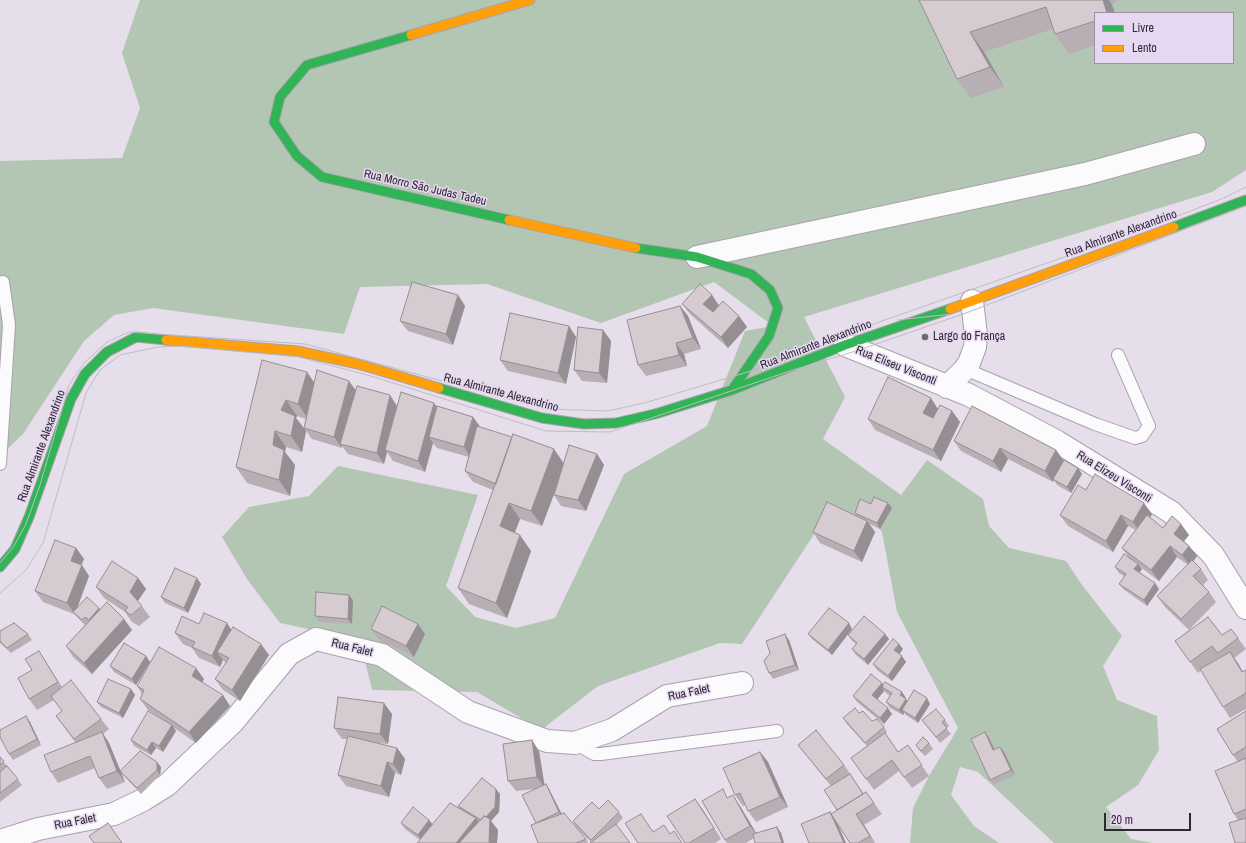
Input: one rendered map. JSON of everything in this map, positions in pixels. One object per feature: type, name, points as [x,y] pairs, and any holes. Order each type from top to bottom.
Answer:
[{"type":"street","name":"Rua Morro São Judas Tadeu","points":[[530,0],[307,65],[280,97],[274,122],[297,156],[322,177],[629,247],[697,257],[751,274],[770,290],[778,308],[769,336],[732,390]]},
{"type":"street","points":[[697,257],[1085,174],[1194,144]]},
{"type":"street","name":"Rua Almirante Alexandrino","points":[[0,567],[15,549],[29,517],[71,399],[85,374],[107,352],[136,337],[298,352],[358,364],[542,418],[584,424],[616,423],[656,414],[732,390],[846,345],[972,301],[1246,200]]},
{"type":"street","points":[[947,387],[965,369],[975,347],[976,335],[972,301]]},
{"type":"street","name":"Rua Eliseu Visconti","points":[[846,345],[947,387]]},
{"type":"street","name":"Rua Elizeu Visconti","points":[[947,387],[969,395],[1056,441],[1171,512],[1213,555],[1246,608]]},
{"type":"street","name":"Rua Falet","points":[[0,842],[38,829],[114,814],[143,800],[166,785],[233,722],[290,654],[316,639],[382,655],[468,712],[547,741],[575,743],[612,730],[667,696],[742,683]]},
{"type":"lane","points":[[0,464],[9,325],[3,282]]},
{"type":"lane","points":[[965,369],[1095,424],[1135,438],[1142,436],[1149,426],[1118,355]]},
{"type":"lane","points":[[575,743],[594,754],[601,754],[777,731]]},
{"type":"green space","points":[[140,0],[1246,0],[1246,170],[1212,192],[804,317],[845,397],[823,439],[901,495],[927,460],[983,499],[989,526],[1009,548],[1066,561],[1082,585],[1122,636],[1103,666],[1117,700],[1157,716],[1159,750],[1138,785],[1106,807],[1131,839],[1153,843],[1054,843],[978,772],[960,767],[951,795],[974,826],[999,843],[910,843],[913,808],[929,776],[958,728],[897,612],[882,532],[880,529],[832,507],[742,644],[720,643],[598,686],[541,730],[477,692],[372,690],[360,640],[280,623],[247,579],[222,537],[249,507],[309,496],[338,466],[478,495],[446,586],[475,617],[516,628],[555,618],[624,474],[707,426],[745,331],[773,326],[714,282],[601,323],[487,284],[360,287],[344,334],[153,308],[114,315],[84,341],[23,434],[0,456],[0,161],[122,158],[140,108],[122,53]]},
{"type":"building","points":[[919,0],[1103,0],[1107,12],[1094,12],[1094,21],[1055,34],[1046,7],[970,32],[990,67],[957,79]]},
{"type":"building","points":[[412,282],[458,295],[446,334],[400,321]]},
{"type":"building","points":[[700,284],[712,295],[703,304],[713,312],[723,301],[739,316],[721,337],[682,304]]},
{"type":"building","points":[[680,306],[693,338],[676,343],[679,355],[638,365],[627,320]]},
{"type":"building","points":[[510,313],[569,326],[558,373],[500,360]]},
{"type":"building","points":[[578,327],[603,330],[599,373],[574,370]]},
{"type":"building","points":[[262,360],[307,372],[298,404],[286,400],[281,410],[295,416],[291,436],[275,431],[273,445],[284,450],[279,480],[236,467]]},
{"type":"building","points":[[317,370],[349,381],[334,437],[304,428]]},
{"type":"building","points":[[888,377],[931,398],[923,413],[933,418],[940,405],[952,411],[933,450],[868,419]]},
{"type":"building","points":[[357,386],[390,395],[377,453],[340,444]]},
{"type":"building","points":[[401,392],[434,403],[418,461],[385,450]]},
{"type":"building","points":[[437,406],[473,417],[464,447],[429,437]]},
{"type":"building","points":[[972,406],[1056,450],[1045,471],[1000,448],[993,461],[954,441]]},
{"type":"building","points":[[477,426],[512,437],[496,484],[465,471]]},
{"type":"building","points":[[513,434],[554,449],[531,511],[509,503],[500,526],[520,535],[496,603],[458,588]]},
{"type":"building","points":[[569,445],[597,454],[578,500],[554,495]]},
{"type":"building","points":[[1064,460],[1078,468],[1067,487],[1053,479]]},
{"type":"building","points":[[1095,474],[1144,503],[1133,522],[1121,515],[1106,541],[1060,515],[1078,485],[1086,490]]},
{"type":"building","points":[[874,497],[888,503],[877,523],[855,513],[860,499],[871,504]]},
{"type":"building","points":[[827,502],[867,521],[854,551],[813,532]]},
{"type":"building","points":[[1147,515],[1163,528],[1172,516],[1181,524],[1174,534],[1189,546],[1182,555],[1170,546],[1151,570],[1122,548]]},
{"type":"building","points":[[55,540],[76,548],[71,561],[82,565],[67,603],[35,591]]},
{"type":"building","points":[[1124,554],[1138,564],[1134,569],[1155,583],[1144,600],[1119,584],[1126,574],[1115,567]]},
{"type":"building","points":[[1192,560],[1201,569],[1193,576],[1209,592],[1181,619],[1157,596]]},
{"type":"building","points":[[112,561],[138,578],[130,592],[142,606],[131,615],[125,611],[128,607],[96,587]]},
{"type":"building","points":[[175,568],[197,578],[184,608],[161,597]]},
{"type":"building","points":[[316,592],[349,595],[348,619],[315,616]]},
{"type":"building","points":[[87,597],[99,608],[89,620],[85,617],[82,620],[73,612]]},
{"type":"building","points":[[107,602],[124,619],[84,663],[66,646]]},
{"type":"building","points":[[382,606],[418,624],[406,646],[371,629]]},
{"type":"building","points":[[829,608],[849,623],[828,650],[808,634]]},
{"type":"building","points":[[204,613],[227,623],[212,656],[192,647],[195,642],[175,633],[182,616],[199,624]]},
{"type":"building","points":[[864,616],[885,634],[864,659],[852,649],[857,643],[848,635]]},
{"type":"building","points":[[1208,617],[1222,635],[1231,629],[1238,638],[1218,653],[1212,646],[1190,662],[1175,641]]},
{"type":"building","points":[[14,623],[28,634],[7,648],[0,641],[0,631]]},
{"type":"building","points":[[233,627],[261,644],[232,690],[215,679],[229,658],[217,652]]},
{"type":"building","points":[[785,634],[795,665],[769,673],[764,661],[770,653],[766,641]]},
{"type":"building","points":[[893,639],[899,644],[894,650],[902,656],[888,676],[873,664]]},
{"type":"building","points":[[124,643],[146,656],[132,679],[110,666]]},
{"type":"building","points":[[159,647],[196,668],[192,676],[223,695],[189,732],[140,699],[144,690],[137,686]]},
{"type":"building","points":[[39,651],[58,682],[29,699],[18,678],[32,670],[25,659]]},
{"type":"building","points":[[1230,652],[1242,672],[1246,670],[1246,693],[1223,707],[1200,669]]},
{"type":"building","points":[[871,674],[882,683],[872,695],[888,708],[880,718],[853,696]]},
{"type":"building","points":[[108,679],[131,689],[119,713],[97,702]]},
{"type":"building","points":[[71,680],[101,719],[74,739],[56,716],[62,711],[51,696]]},
{"type":"building","points":[[885,682],[902,692],[900,695],[906,699],[899,710],[886,702],[892,693],[882,687]]},
{"type":"building","points":[[914,690],[927,698],[915,718],[902,710]]},
{"type":"building","points":[[338,697],[384,703],[380,734],[334,728]]},
{"type":"building","points":[[855,708],[859,713],[863,711],[872,721],[877,719],[884,727],[865,743],[843,718]]},
{"type":"building","points":[[936,709],[945,720],[942,722],[947,728],[936,737],[922,720]]},
{"type":"building","points":[[148,711],[172,725],[159,746],[152,742],[147,750],[131,740]]},
{"type":"building","points":[[1246,711],[1246,747],[1233,755],[1217,729]]},
{"type":"building","points":[[26,716],[37,739],[9,754],[0,737],[0,730]]},
{"type":"building","points":[[816,730],[844,765],[826,779],[798,745]]},
{"type":"building","points":[[102,732],[117,771],[99,778],[90,756],[51,772],[44,755]]},
{"type":"building","points":[[985,732],[993,750],[1000,747],[1011,770],[990,780],[971,739]]},
{"type":"building","points":[[885,733],[898,752],[908,745],[922,765],[904,777],[892,760],[866,779],[851,758]]},
{"type":"building","points":[[348,736],[397,748],[393,764],[387,762],[381,786],[338,775]]},
{"type":"building","points":[[923,737],[929,743],[921,751],[916,745]]},
{"type":"building","points":[[532,740],[537,777],[508,781],[503,744]]},
{"type":"building","points":[[140,751],[157,762],[157,770],[137,788],[120,771]]},
{"type":"building","points":[[760,752],[780,797],[748,811],[740,793],[735,795],[723,768]]},
{"type":"building","points":[[0,757],[4,761],[0,765]]},
{"type":"building","points":[[1246,758],[1246,809],[1234,814],[1215,771]]},
{"type":"building","points":[[7,766],[18,779],[0,793],[0,772]]},
{"type":"building","points":[[850,774],[863,794],[837,810],[824,790]]},
{"type":"building","points":[[482,778],[496,789],[495,807],[486,817],[484,816],[481,820],[458,806]]},
{"type":"building","points":[[546,784],[559,812],[536,823],[522,795]]},
{"type":"building","points":[[723,789],[727,798],[733,795],[750,826],[725,840],[702,801]]},
{"type":"building","points":[[866,792],[874,803],[856,814],[870,836],[858,843],[850,843],[831,814]]},
{"type":"building","points":[[695,799],[714,828],[689,843],[685,843],[667,816]]},
{"type":"building","points":[[608,800],[619,812],[591,840],[573,821],[592,802],[599,809]]},
{"type":"building","points":[[450,803],[476,818],[456,843],[417,843]]},
{"type":"building","points":[[413,807],[429,820],[418,835],[401,823]]},
{"type":"building","points":[[830,812],[844,843],[809,843],[801,824]]},
{"type":"building","points":[[564,813],[586,839],[576,843],[538,843],[531,825]]},
{"type":"building","points":[[641,814],[653,832],[664,825],[670,834],[674,831],[682,843],[638,843],[625,823]]},
{"type":"building","points":[[484,816],[490,819],[489,843],[459,843]]},
{"type":"building","points":[[1246,818],[1246,843],[1235,843],[1229,823]]},
{"type":"building","points":[[108,823],[122,843],[94,843],[89,836]]},
{"type":"building","points":[[616,824],[630,843],[590,843]]},
{"type":"building","points":[[777,827],[782,843],[755,843],[753,834]]},
{"type":"tram line","points":[[0,563],[14,546],[26,524],[40,485],[69,385],[84,363],[107,342],[129,332],[305,344],[546,409],[608,411],[644,403],[781,362],[882,321],[1144,229],[1224,198],[1246,187]]},
{"type":"tram line","points":[[0,593],[26,570],[43,543],[86,393],[100,370],[120,355],[158,347],[181,346],[299,357],[371,376],[546,431],[610,432],[966,313],[1246,206]]},
{"type":"tram line","points":[[897,320],[952,314]]},
{"type":"traffic: fast","points":[[411,35],[307,65],[280,97],[274,122],[297,156],[322,177],[509,220]]},
{"type":"traffic: fast","points":[[1174,227],[1246,200]]},
{"type":"traffic: fast","points":[[636,248],[697,257],[751,274],[770,290],[778,308],[769,336],[732,390]]},
{"type":"traffic: fast","points":[[439,388],[542,418],[584,424],[616,423],[655,414],[732,390],[845,345],[950,309]]},
{"type":"traffic: fast","points":[[0,567],[15,549],[29,517],[71,399],[85,374],[107,352],[136,337],[166,340]]},
{"type":"traffic: slow","points":[[411,35],[530,0]]},
{"type":"traffic: slow","points":[[509,220],[636,248]]},
{"type":"traffic: slow","points":[[950,309],[1174,227]]},
{"type":"traffic: slow","points":[[166,340],[298,351],[358,364],[439,388]]},
{"type":"place","name":"Largo do França","points":[[925,337]]}]
